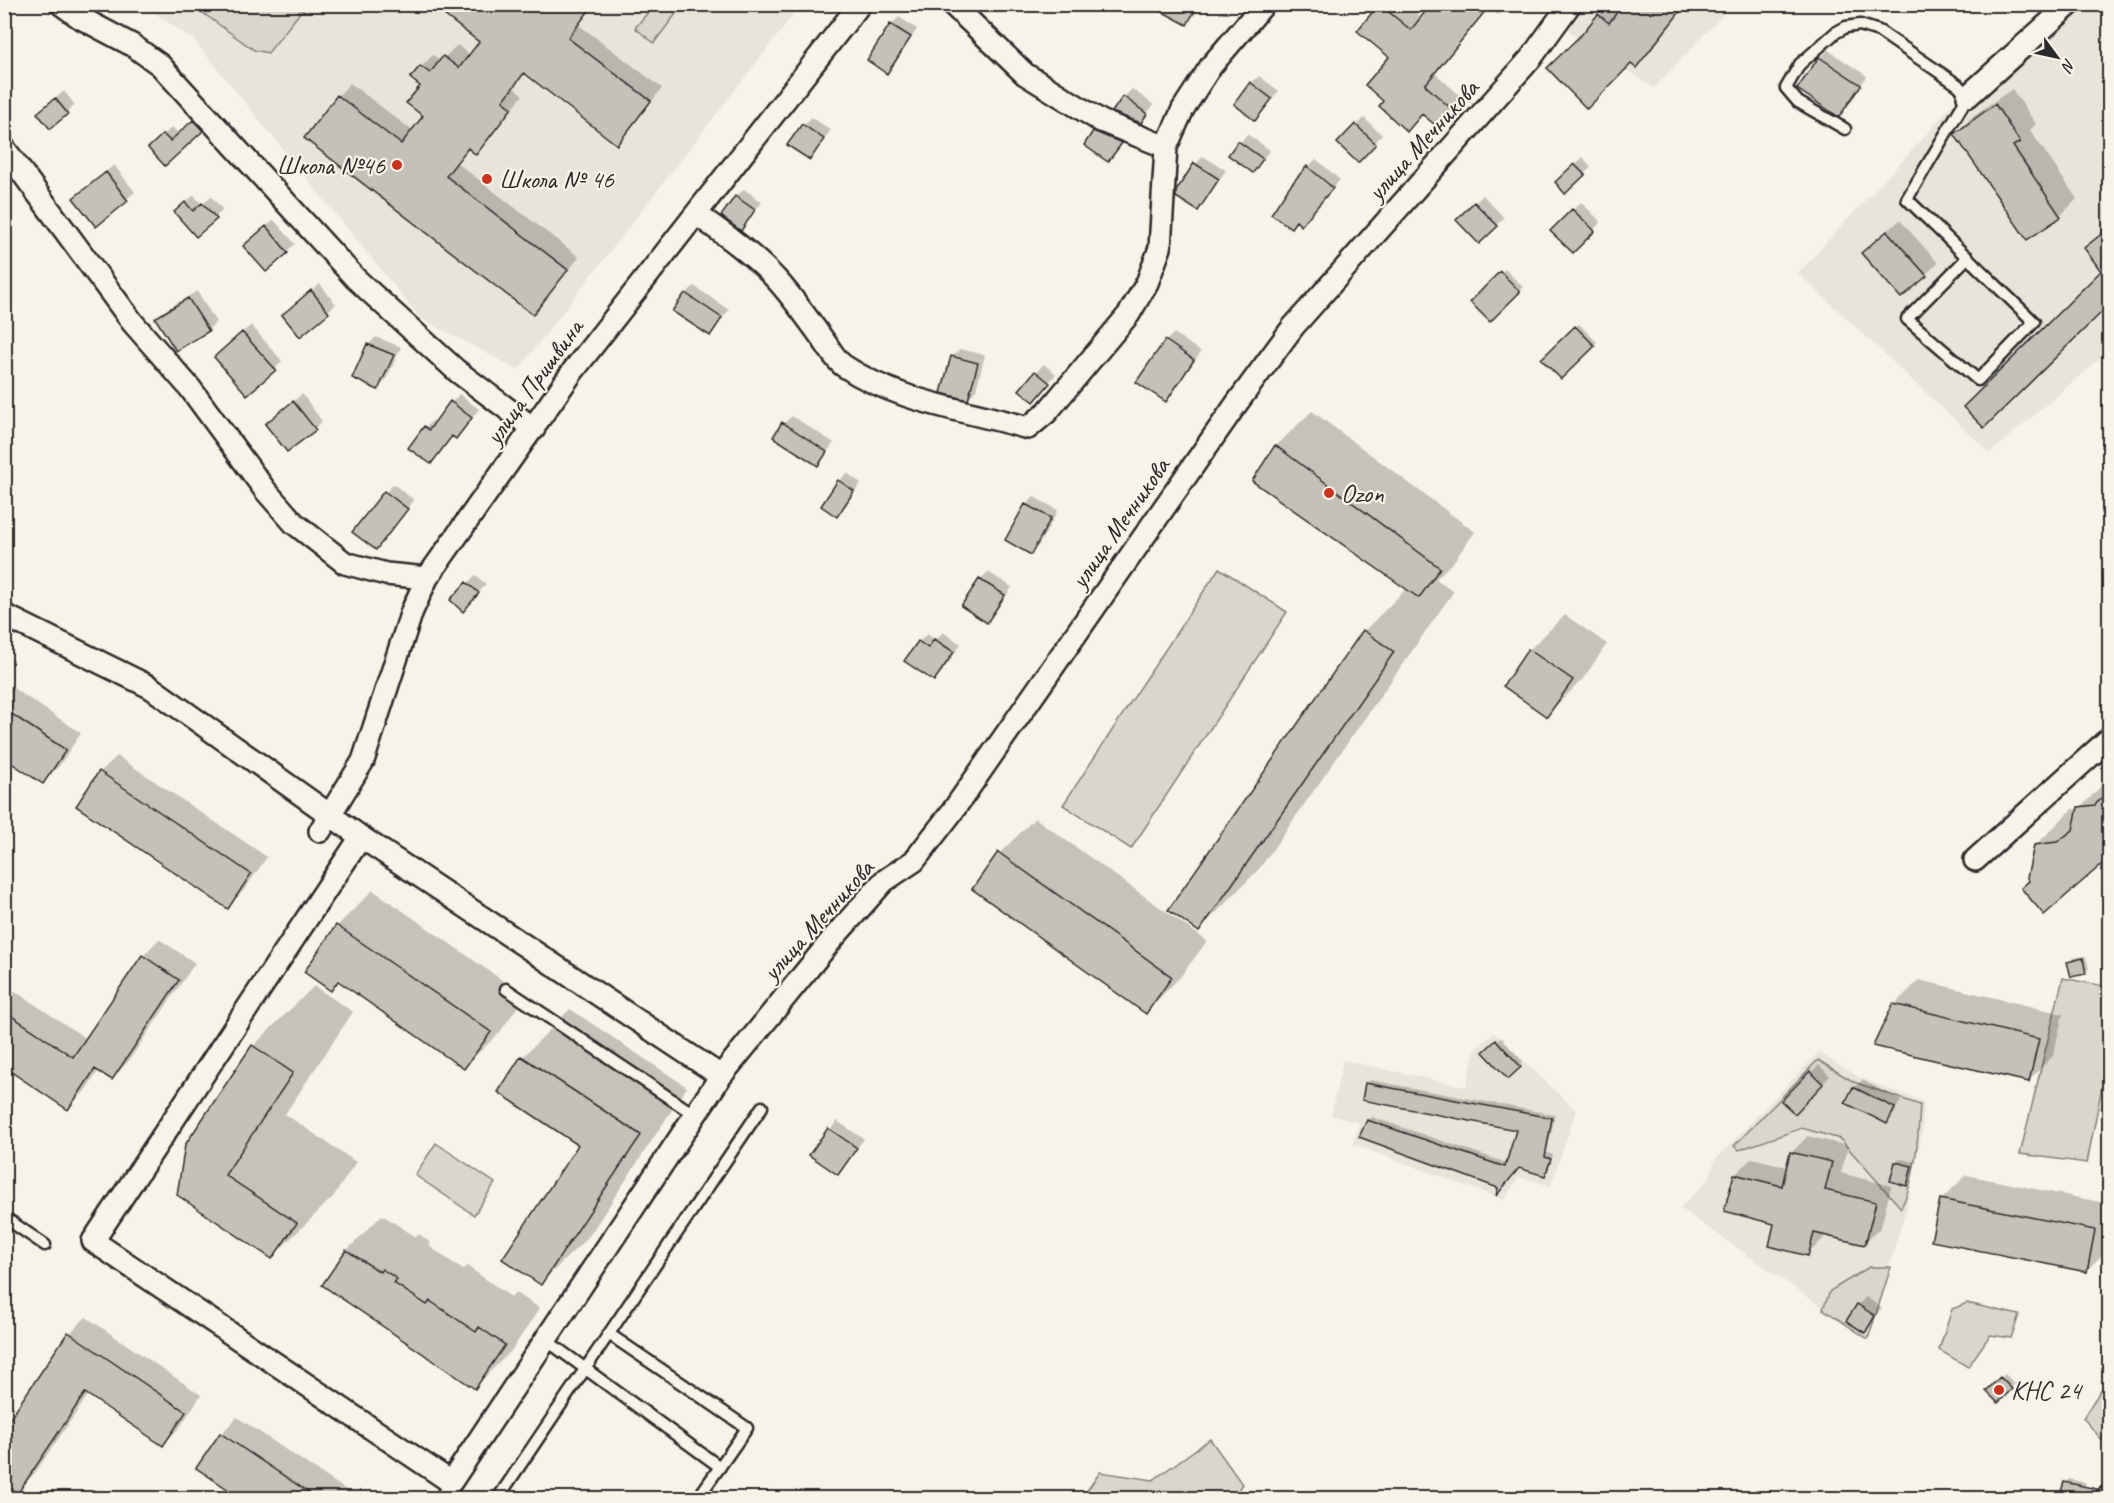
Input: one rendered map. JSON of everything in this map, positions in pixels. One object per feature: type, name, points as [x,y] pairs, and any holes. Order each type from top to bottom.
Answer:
[{"type":"street","points":[[61,4],[79,17],[132,45],[160,65],[356,279],[457,371],[534,429]]},
{"type":"street","name":"улица Пришвина","points":[[325,823],[363,761],[412,611],[427,578],[573,371],[860,4]]},
{"type":"street","points":[[952,4],[1026,74],[1101,121],[1166,147]]},
{"type":"street","points":[[696,214],[747,251],[777,280],[841,364],[864,377],[906,394],[960,411],[1028,428],[1047,412],[1129,314],[1147,283],[1160,248],[1166,147],[1183,109],[1211,66],[1264,4]]},
{"type":"street","name":"улица Мечникова","points":[[445,1490],[721,1076],[809,967],[884,881],[914,861],[952,812],[1237,403],[1293,327],[1531,58],[1570,4]]},
{"type":"street","points":[[1968,96],[2070,4]]},
{"type":"street","points":[[4,148],[133,323],[190,388],[265,490],[294,523],[345,563],[386,574],[427,578]]},
{"type":"street","points":[[4,615],[150,687],[325,823],[361,837],[721,1076]]},
{"type":"street","points":[[1975,860],[2109,738]]},
{"type":"street","points":[[361,837],[93,1241],[445,1490]]},
{"type":"lane","points":[[1845,129],[1798,102],[1786,88],[1800,64],[1835,33],[1846,27],[1860,25],[1879,30],[1958,85],[1968,96],[1907,199],[1968,257],[2034,322],[1978,380],[1907,319],[1968,257]]},
{"type":"lane","points":[[506,989],[695,1115]]},
{"type":"lane","points":[[498,1498],[762,1107]]},
{"type":"lane","points":[[4,1217],[45,1245]]},
{"type":"lane","points":[[609,1334],[747,1428],[698,1498]]},
{"type":"lane","points":[[546,1340],[720,1467]]},
{"type":"lane","points":[[2100,1498],[2109,1490]]},
{"type":"shaded area","points":[[306,4],[268,53],[254,50],[192,5]]},
{"type":"shaded area","name":"Школа № 46","points":[[143,5],[801,5],[518,370],[420,318],[195,41]]},
{"type":"shaded area","points":[[654,5],[696,5],[681,7],[654,43],[635,28]]},
{"type":"shaded area","points":[[1543,5],[1732,5],[1654,88],[1576,37]]},
{"type":"shaded area","points":[[2051,5],[2109,5],[2109,351],[1990,453],[1798,273],[1926,135],[1982,70]]},
{"type":"shaded area","points":[[1219,568],[1287,612],[1131,849],[1063,805]]},
{"type":"shaded area","points":[[2063,978],[2109,987],[2109,1051],[2087,1163],[2020,1154]]},
{"type":"shaded area","points":[[1494,1033],[1576,1110],[1551,1186],[1519,1177],[1504,1200],[1353,1144],[1359,1123],[1331,1115],[1343,1060],[1466,1087],[1475,1050]]},
{"type":"shaded area","points":[[1819,1052],[1860,1078],[1924,1102],[1922,1133],[1907,1206],[1868,1339],[1680,1208],[1710,1178],[1714,1161]]},
{"type":"shaded area","points":[[1818,1060],[1854,1082],[1920,1105],[1913,1171],[1901,1208],[1840,1139],[1802,1128],[1739,1150],[1734,1146]]},
{"type":"shaded area","points":[[436,1143],[495,1183],[474,1215],[415,1175]]},
{"type":"shaded area","points":[[1869,1267],[1891,1267],[1868,1339],[1823,1309],[1830,1291]]},
{"type":"shaded area","points":[[1967,1303],[2019,1315],[2011,1338],[1990,1335],[1968,1367],[1939,1350],[1952,1309]]},
{"type":"shaded area","points":[[2109,1377],[2109,1448],[2083,1418]]},
{"type":"shaded area","points":[[1210,1439],[1242,1484],[1233,1498],[1082,1498],[1100,1472],[1153,1480]]},
{"type":"building","name":"Школа №46","points":[[430,4],[594,4],[568,38],[651,101],[617,145],[524,73],[503,101],[512,108],[476,155],[468,148],[446,176],[568,270],[533,315],[304,138],[337,95],[401,144],[423,116],[406,103],[420,86],[410,78],[420,66],[430,73],[443,56],[459,68],[479,42]]},
{"type":"building","points":[[1148,4],[1198,4],[1187,25]]},
{"type":"building","points":[[1379,4],[1411,30],[1431,4],[1491,4],[1425,85],[1456,113],[1441,130],[1422,114],[1407,132],[1379,106],[1383,101],[1365,85],[1389,57],[1357,31]]},
{"type":"building","points":[[1623,4],[1686,4],[1636,68],[1631,64],[1587,109],[1547,68],[1583,33],[1598,14],[1609,23]]},
{"type":"building","points":[[890,24],[911,37],[887,74],[867,60]]},
{"type":"building","points":[[1819,57],[1861,85],[1839,117],[1797,89]]},
{"type":"building","points":[[1250,82],[1272,99],[1255,121],[1234,104]]},
{"type":"building","points":[[1123,96],[1147,114],[1141,123],[1112,112]]},
{"type":"building","points":[[55,98],[68,114],[50,129],[37,113]]},
{"type":"building","points":[[1995,104],[2020,142],[2013,146],[2061,217],[2027,240],[1954,134]]},
{"type":"building","points":[[193,120],[203,131],[165,166],[148,148],[163,134],[170,141]]},
{"type":"building","points":[[802,124],[824,139],[810,160],[787,145]]},
{"type":"building","points":[[1355,124],[1376,144],[1358,163],[1337,143]]},
{"type":"building","points":[[1093,131],[1122,143],[1108,162],[1084,145]]},
{"type":"building","points":[[1238,141],[1263,159],[1253,173],[1228,155]]},
{"type":"building","points":[[1194,163],[1219,179],[1198,211],[1176,197],[1176,191]]},
{"type":"building","points":[[1574,164],[1585,175],[1565,194],[1555,182]]},
{"type":"building","points":[[1307,166],[1333,188],[1301,226],[1296,221],[1291,228],[1271,214]]},
{"type":"building","points":[[106,172],[128,201],[96,227],[73,198]]},
{"type":"building","points":[[735,196],[755,210],[741,231],[721,216]]},
{"type":"building","points":[[185,202],[193,211],[202,203],[217,219],[196,237],[174,212]]},
{"type":"building","points":[[1474,202],[1498,226],[1479,244],[1456,220]]},
{"type":"building","points":[[1572,209],[1595,231],[1573,253],[1550,231]]},
{"type":"building","points":[[266,226],[288,253],[266,272],[243,246]]},
{"type":"building","points":[[2109,228],[2109,305],[1984,428],[1963,407],[2101,271],[2084,248]]},
{"type":"building","points":[[1887,231],[1927,276],[1901,298],[1861,253]]},
{"type":"building","points":[[1500,271],[1520,292],[1490,322],[1470,302]]},
{"type":"building","points":[[311,290],[329,313],[300,337],[282,315]]},
{"type":"building","points":[[685,293],[722,318],[710,336],[672,311]]},
{"type":"building","points":[[188,298],[209,331],[176,351],[155,318]]},
{"type":"building","points":[[1575,326],[1595,346],[1561,379],[1541,359]]},
{"type":"building","points":[[242,332],[276,370],[247,395],[214,357]]},
{"type":"building","points":[[1165,340],[1194,360],[1166,402],[1136,382]]},
{"type":"building","points":[[367,344],[394,355],[378,390],[352,378]]},
{"type":"building","points":[[951,356],[978,363],[968,400],[941,393]]},
{"type":"building","points":[[1035,371],[1050,383],[1034,402],[1019,390]]},
{"type":"building","points":[[293,401],[316,430],[287,452],[265,424]]},
{"type":"building","points":[[450,401],[472,418],[456,439],[452,436],[431,464],[408,448],[424,426],[429,430]]},
{"type":"building","points":[[782,422],[827,452],[818,466],[773,437]]},
{"type":"building","points":[[1275,445],[1440,568],[1419,598],[1252,481]]},
{"type":"building","points":[[838,480],[854,491],[837,517],[821,506]]},
{"type":"building","points":[[384,491],[408,509],[376,550],[352,532]]},
{"type":"building","points":[[1025,504],[1051,518],[1031,555],[1005,540]]},
{"type":"building","points":[[979,579],[1005,595],[987,623],[961,606]]},
{"type":"building","points":[[466,582],[479,593],[463,612],[450,600]]},
{"type":"building","points":[[1363,630],[1394,652],[1199,932],[1168,910]]},
{"type":"building","points":[[934,639],[954,652],[934,681],[904,661],[918,641],[928,648]]},
{"type":"building","points":[[1528,649],[1573,680],[1547,717],[1503,686]]},
{"type":"building","points":[[4,709],[66,750],[43,784],[4,758]]},
{"type":"building","points":[[99,771],[251,874],[228,909],[76,806]]},
{"type":"building","points":[[2109,790],[2109,858],[2044,915],[2021,888],[2029,881],[2027,878],[2034,845],[2057,842],[2073,830],[2078,807],[2095,805]]},
{"type":"building","points":[[998,852],[1172,977],[1146,1014],[972,889]]},
{"type":"building","points":[[336,925],[491,1032],[464,1069],[338,981],[331,991],[304,972]]},
{"type":"building","points":[[142,955],[179,980],[112,1080],[95,1069],[68,1110],[4,1067],[4,1011],[73,1057]]},
{"type":"building","points":[[2083,958],[2086,974],[2071,977],[2067,962]]},
{"type":"building","points":[[1893,1004],[2039,1039],[2029,1082],[1873,1046]]},
{"type":"building","points":[[1496,1040],[1521,1067],[1508,1079],[1483,1052]]},
{"type":"building","points":[[252,1045],[293,1073],[225,1175],[297,1223],[272,1259],[177,1195],[185,1145]]},
{"type":"building","points":[[521,1056],[641,1135],[541,1285],[502,1259],[578,1145],[498,1092]]},
{"type":"building","points":[[1810,1071],[1823,1084],[1795,1114],[1781,1101]]},
{"type":"building","points":[[1365,1083],[1552,1118],[1545,1157],[1551,1159],[1545,1176],[1519,1168],[1496,1196],[1498,1188],[1359,1137],[1367,1120],[1505,1167],[1516,1130],[1362,1100]]},
{"type":"building","points":[[1853,1087],[1895,1108],[1887,1124],[1845,1103]]},
{"type":"building","points":[[828,1128],[857,1148],[838,1175],[809,1155]]},
{"type":"building","points":[[1790,1152],[1832,1162],[1825,1190],[1876,1202],[1865,1245],[1814,1233],[1808,1256],[1769,1246],[1774,1224],[1724,1211],[1734,1174],[1782,1186]]},
{"type":"building","points":[[1895,1162],[1912,1166],[1907,1186],[1890,1181]]},
{"type":"building","points":[[1940,1199],[2095,1230],[2087,1272],[1931,1241]]},
{"type":"building","points":[[346,1250],[380,1272],[382,1269],[397,1279],[394,1283],[427,1305],[430,1301],[476,1332],[479,1327],[505,1345],[475,1389],[322,1285]]},
{"type":"building","points":[[1857,1304],[1875,1316],[1865,1333],[1846,1321]]},
{"type":"building","points":[[68,1332],[186,1412],[163,1446],[85,1393],[18,1493],[4,1484],[4,1427]]},
{"type":"building","name":"КНС 24","points":[[2000,1377],[2012,1389],[1998,1403],[1986,1391]]},
{"type":"building","points":[[220,1433],[317,1498],[241,1498],[196,1468]]},
{"type":"building","points":[[2064,1482],[2097,1489],[2093,1498],[2059,1498]]},
{"type":"place","name":"Школа №46","points":[[397,165]]},
{"type":"place","name":"Школа № 46","points":[[487,179]]},
{"type":"place","name":"Ozon","points":[[1329,493]]},
{"type":"place","name":"КНС 24","points":[[1999,1390]]}]
